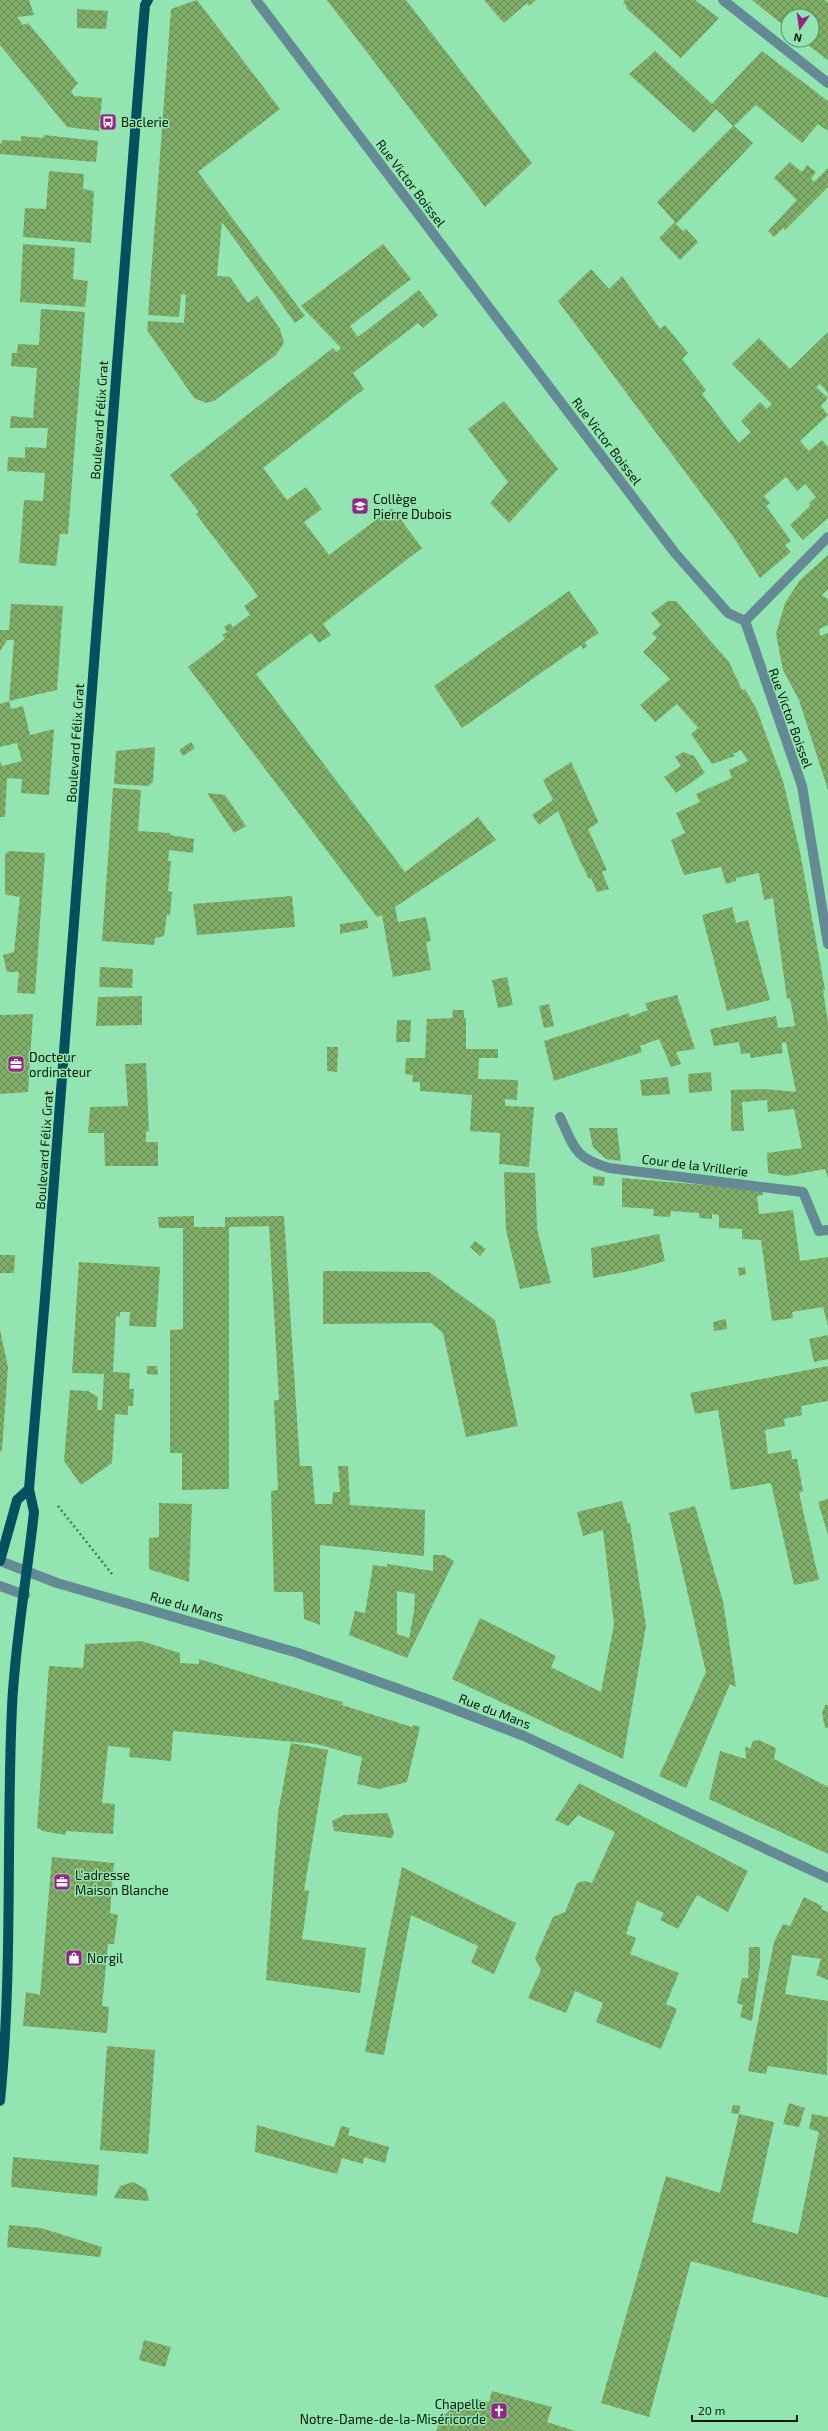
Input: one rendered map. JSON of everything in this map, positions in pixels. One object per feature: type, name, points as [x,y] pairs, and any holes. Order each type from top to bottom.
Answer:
[{"type":"main road","name":"Boulevard Félix Grat","points":[[0,2101],[12,1706],[34,1512],[29,1489],[30,1473],[146,2]]},
{"type":"main road","points":[[0,1561],[17,1500],[29,1489]]},
{"type":"street","name":"Rue Victor Boissel","points":[[256,0],[675,553],[728,613],[745,621],[802,786],[828,944]]},
{"type":"street","points":[[723,0],[828,83]]},
{"type":"street","points":[[745,621],[828,537]]},
{"type":"street","name":"Cour de la Vrillerie","points":[[560,1117],[578,1155],[592,1163],[609,1168],[803,1192],[819,1231],[828,1230]]},
{"type":"street","name":"Rue du Mans","points":[[0,1561],[28,1572],[298,1653],[442,1704],[524,1736],[828,1878]]},
{"type":"street","points":[[0,1586],[25,1595]]},
{"type":"path","points":[[30,1473],[113,1575]]},
{"type":"building","points":[[0,0],[29,0],[34,15],[17,17],[23,25],[28,23],[78,83],[71,91],[74,96],[102,98],[99,131],[67,127],[0,45]]},
{"type":"building","points":[[197,0],[280,109],[198,172],[305,316],[295,323],[222,222],[217,276],[230,277],[248,303],[257,296],[280,329],[284,343],[276,355],[214,401],[206,403],[194,398],[147,330],[148,321],[184,323],[186,295],[181,294],[179,317],[148,315],[171,9]]},
{"type":"building","points":[[327,0],[406,0],[532,163],[485,207]]},
{"type":"building","points":[[484,0],[536,0],[529,6],[527,3],[504,23]]},
{"type":"building","points":[[625,0],[695,0],[719,18],[681,58],[626,8],[627,6],[623,3]]},
{"type":"building","points":[[752,0],[824,0],[828,3],[828,60],[812,48],[820,48],[820,8],[780,8],[780,23]]},
{"type":"building","points":[[77,9],[108,11],[106,29],[77,28]]},
{"type":"building","points":[[655,51],[712,104],[762,51],[828,101],[828,131],[818,124],[802,143],[756,105],[734,126],[753,143],[676,224],[683,231],[686,229],[698,242],[680,260],[659,238],[675,222],[657,202],[733,126],[716,109],[694,133],[629,74]]},
{"type":"building","points":[[44,135],[98,141],[96,162],[0,154],[0,145],[3,140],[21,141],[21,136],[43,138]]},
{"type":"building","points":[[790,162],[802,172],[807,165],[816,172],[811,179],[814,182],[828,168],[828,187],[785,230],[783,228],[774,237],[768,231],[797,200],[774,178]]},
{"type":"building","points":[[49,171],[84,174],[83,189],[94,191],[91,243],[23,237],[25,208],[46,209]]},
{"type":"building","points":[[23,244],[75,248],[73,279],[88,281],[85,307],[20,302]]},
{"type":"building","points":[[383,244],[411,279],[350,326],[358,337],[419,290],[438,315],[423,328],[418,323],[353,373],[364,389],[263,468],[287,500],[306,487],[322,509],[304,522],[329,555],[392,508],[422,548],[323,624],[331,635],[319,643],[311,633],[256,674],[405,872],[478,817],[496,840],[395,907],[398,922],[426,917],[431,941],[426,942],[431,970],[393,977],[382,915],[377,917],[188,667],[225,639],[222,635],[227,632],[224,627],[230,623],[233,627],[250,615],[244,606],[258,596],[196,514],[199,512],[170,475],[333,348],[336,352],[341,348],[301,306]]},
{"type":"building","points":[[591,269],[609,289],[622,276],[660,329],[665,325],[688,353],[682,359],[706,390],[702,394],[739,443],[751,432],[741,421],[760,402],[767,409],[772,404],[732,364],[759,338],[790,369],[828,332],[828,393],[820,384],[816,387],[828,398],[821,406],[828,415],[800,441],[809,451],[822,440],[828,447],[828,518],[803,540],[790,525],[810,506],[809,503],[816,497],[805,484],[797,491],[786,477],[764,496],[770,503],[766,506],[791,541],[785,545],[791,552],[760,578],[732,535],[558,301]]},
{"type":"building","points":[[41,309],[85,312],[68,534],[60,534],[56,566],[19,563],[24,500],[43,501],[45,473],[7,471],[8,457],[25,458],[25,447],[46,448],[48,428],[10,428],[11,416],[33,418],[37,368],[11,366],[12,353],[17,353],[18,344],[39,345]]},
{"type":"building","points":[[504,401],[558,469],[509,523],[490,503],[508,482],[468,429]]},
{"type":"building","points":[[828,555],[828,589],[822,595],[828,599],[828,625],[819,629],[820,636],[828,633],[828,790],[799,700],[783,670],[776,634],[785,603],[800,580]]},
{"type":"building","points":[[569,591],[599,633],[585,642],[587,646],[583,649],[581,645],[462,728],[434,686]]},
{"type":"building","points":[[668,601],[676,601],[729,662],[742,690],[745,689],[757,710],[783,781],[800,852],[825,990],[823,990],[828,1023],[828,1178],[825,1169],[787,1176],[768,1173],[767,1153],[802,1148],[794,1109],[768,1112],[767,1100],[742,1102],[744,1131],[731,1131],[731,1090],[764,1089],[796,1092],[786,1042],[781,1043],[783,1053],[751,1058],[750,1053],[741,1054],[739,1042],[714,1046],[710,1029],[776,1016],[778,1028],[795,1026],[790,998],[787,999],[773,898],[764,900],[759,873],[736,878],[736,881],[726,884],[721,867],[684,875],[671,840],[685,833],[676,813],[700,802],[696,794],[732,778],[729,770],[748,761],[741,750],[733,754],[735,756],[712,764],[691,734],[698,728],[677,704],[655,722],[640,705],[670,679],[643,652],[657,638],[652,633],[661,625],[651,613]]},
{"type":"building","points":[[11,604],[63,606],[57,690],[9,701],[14,640],[7,640],[0,651],[0,630],[9,630]]},
{"type":"building","points":[[9,701],[11,709],[23,706],[30,735],[54,729],[49,795],[21,793],[22,779],[7,778],[5,817],[0,817],[0,761],[2,766],[22,761],[17,743],[0,747],[0,704]]},
{"type":"building","points":[[191,742],[195,748],[183,756],[179,750]]},
{"type":"building","points":[[155,747],[153,782],[148,786],[114,784],[116,751]]},
{"type":"building","points":[[683,752],[694,756],[705,773],[676,793],[664,777],[681,766],[675,757]]},
{"type":"building","points":[[571,762],[598,821],[598,823],[588,829],[607,870],[602,872],[609,889],[597,892],[591,878],[589,879],[578,857],[558,811],[539,825],[532,815],[553,800],[543,780]]},
{"type":"building","points":[[113,788],[141,790],[138,831],[170,833],[170,835],[194,839],[193,853],[169,850],[168,861],[171,861],[168,891],[172,892],[170,915],[167,914],[164,936],[155,938],[154,945],[102,941]]},
{"type":"building","points":[[207,793],[225,795],[246,826],[234,833]]},
{"type":"building","points":[[9,851],[45,853],[35,994],[17,993],[19,972],[7,972],[3,955],[14,952],[20,897],[7,895],[5,893],[5,854]]},
{"type":"building","points":[[292,896],[295,927],[197,935],[193,904]]},
{"type":"building","points":[[732,907],[736,923],[748,920],[770,1000],[727,1011],[702,915]]},
{"type":"building","points":[[367,920],[368,928],[340,934],[340,924]]},
{"type":"building","points":[[100,967],[133,969],[132,988],[99,987]]},
{"type":"building","points":[[507,977],[513,1005],[498,1008],[492,980]]},
{"type":"building","points":[[677,995],[695,1049],[676,1052],[681,1064],[671,1067],[659,1039],[640,1046],[642,1052],[554,1081],[544,1041],[629,1013],[630,1017],[648,1010],[645,1003]]},
{"type":"building","points":[[142,996],[142,1025],[96,1026],[98,997]]},
{"type":"building","points":[[549,1004],[554,1026],[544,1028],[539,1006]]},
{"type":"building","points":[[453,1010],[464,1010],[464,1018],[466,1018],[466,1049],[498,1049],[498,1058],[479,1058],[478,1079],[518,1080],[517,1100],[505,1099],[505,1106],[534,1107],[529,1167],[499,1164],[500,1133],[470,1131],[472,1095],[420,1091],[420,1082],[412,1082],[413,1075],[405,1074],[406,1058],[425,1058],[427,1019],[452,1018]]},
{"type":"building","points":[[33,1014],[28,1092],[0,1094],[0,1015]]},
{"type":"building","points":[[397,1020],[411,1020],[410,1042],[396,1042]]},
{"type":"building","points":[[327,1047],[338,1047],[337,1072],[327,1071]]},
{"type":"building","points":[[146,1063],[149,1131],[146,1132],[146,1142],[158,1142],[158,1166],[105,1166],[104,1133],[88,1133],[90,1107],[128,1106],[125,1064]]},
{"type":"building","points":[[711,1072],[712,1091],[689,1093],[688,1074]]},
{"type":"building","points":[[668,1077],[670,1094],[642,1096],[640,1080]]},
{"type":"building","points":[[589,1128],[617,1128],[621,1161],[606,1159],[593,1147]]},
{"type":"building","points":[[504,1172],[535,1173],[537,1229],[551,1283],[520,1289],[506,1230]]},
{"type":"building","points":[[593,1176],[605,1177],[604,1186],[593,1185]]},
{"type":"building","points":[[622,1178],[763,1190],[763,1195],[757,1196],[759,1214],[793,1210],[800,1261],[828,1257],[828,1326],[823,1307],[792,1312],[793,1318],[772,1321],[761,1240],[742,1239],[742,1229],[719,1228],[719,1215],[712,1214],[712,1219],[699,1218],[699,1213],[671,1211],[670,1217],[653,1216],[654,1209],[622,1207]]},
{"type":"building","points":[[194,1216],[194,1227],[225,1227],[225,1217],[284,1216],[300,1466],[312,1466],[315,1504],[332,1504],[333,1492],[340,1492],[338,1466],[348,1466],[350,1505],[425,1510],[424,1556],[320,1545],[320,1625],[304,1619],[303,1592],[274,1592],[271,1491],[278,1490],[274,1400],[279,1400],[269,1226],[229,1227],[229,1489],[182,1490],[182,1453],[170,1453],[170,1330],[183,1329],[183,1228],[159,1228],[158,1217]]},
{"type":"building","points":[[659,1234],[665,1261],[630,1271],[593,1278],[591,1248]]},
{"type":"building","points":[[475,1241],[486,1249],[480,1256],[470,1247]]},
{"type":"building","points":[[0,1255],[15,1255],[14,1273],[0,1273]]},
{"type":"building","points":[[79,1262],[160,1267],[156,1327],[129,1326],[130,1312],[120,1312],[120,1317],[116,1316],[113,1372],[130,1373],[129,1389],[134,1389],[133,1406],[128,1406],[128,1415],[115,1414],[112,1463],[81,1485],[64,1461],[70,1390],[88,1391],[98,1397],[97,1410],[102,1410],[104,1374],[72,1373]]},
{"type":"building","points":[[745,1267],[746,1274],[739,1276],[738,1268]]},
{"type":"building","points":[[323,1271],[429,1272],[495,1320],[518,1426],[466,1437],[443,1333],[431,1323],[323,1324]]},
{"type":"building","points":[[726,1319],[727,1329],[714,1331],[713,1322]]},
{"type":"building","points":[[0,1330],[8,1367],[2,1450],[0,1452]]},
{"type":"building","points":[[828,1335],[828,1359],[814,1362],[809,1339]]},
{"type":"building","points":[[147,1366],[157,1366],[158,1375],[147,1374]]},
{"type":"building","points":[[828,1366],[828,1401],[801,1406],[802,1415],[784,1419],[785,1426],[765,1430],[768,1454],[791,1450],[792,1459],[797,1459],[803,1491],[799,1493],[819,1580],[794,1585],[771,1483],[731,1490],[718,1410],[695,1414],[690,1393]]},
{"type":"building","points":[[828,1499],[828,1535],[818,1502]]},
{"type":"building","points":[[622,1501],[628,1524],[630,1523],[646,1626],[623,1759],[452,1679],[480,1618],[556,1656],[551,1667],[601,1692],[614,1624],[603,1530],[583,1536],[577,1512]]},
{"type":"building","points":[[159,1503],[192,1504],[189,1582],[149,1569],[149,1538],[159,1537]]},
{"type":"building","points":[[695,1506],[723,1601],[736,1687],[730,1684],[686,1788],[659,1776],[706,1672],[669,1513]]},
{"type":"building","points":[[433,1555],[444,1555],[454,1561],[407,1658],[349,1635],[355,1611],[365,1613],[373,1565],[387,1567],[387,1564],[433,1571]],"holes":[[[397,1591],[415,1594],[414,1611],[409,1638],[397,1634]]]},
{"type":"building","points":[[141,1641],[180,1653],[180,1663],[199,1664],[199,1659],[343,1702],[342,1705],[412,1727],[413,1725],[420,1727],[407,1782],[379,1789],[357,1784],[362,1757],[317,1744],[173,1731],[171,1761],[129,1757],[130,1748],[108,1746],[102,1803],[115,1804],[113,1834],[66,1831],[65,1835],[43,1831],[37,1828],[49,1666],[83,1668],[85,1644]]},
{"type":"building","points":[[825,1705],[828,1705],[828,1728],[825,1728],[822,1713]]},
{"type":"building","points":[[759,1740],[776,1748],[774,1759],[828,1787],[828,1854],[709,1799],[720,1751],[746,1759],[745,1746],[750,1749],[753,1741]]},
{"type":"building","points":[[291,1743],[328,1750],[304,1890],[309,1891],[302,1939],[366,1948],[360,1993],[266,1980],[278,1813]]},
{"type":"building","points":[[579,1783],[748,1871],[728,1912],[697,1895],[678,1929],[660,1920],[664,1913],[637,1901],[626,1934],[636,1938],[630,1954],[679,1973],[666,2004],[677,2009],[661,2049],[596,2022],[603,2003],[575,1991],[566,2013],[528,1998],[541,1970],[535,1958],[553,1917],[565,1912],[577,1883],[585,1881],[592,1883],[615,1832],[578,1815],[568,1826],[555,1820]]},
{"type":"building","points":[[388,1813],[394,1833],[392,1838],[334,1831],[332,1821],[344,1815]]},
{"type":"building","points":[[52,1857],[114,1863],[110,1913],[118,1915],[114,1944],[108,1944],[102,2006],[109,2007],[107,2033],[23,2026],[26,1992],[40,1995]]},
{"type":"building","points":[[402,1867],[516,1923],[494,1974],[471,1963],[478,1946],[411,1915],[384,2055],[365,2052]]},
{"type":"building","points":[[804,1897],[822,1906],[821,1909],[828,1912],[828,1980],[816,1975],[821,1959],[792,1955],[785,1994],[828,2001],[827,2075],[768,2066],[766,2074],[748,2071],[774,1942],[783,1924],[790,1926]]},
{"type":"building","points":[[749,1947],[760,1947],[760,1966],[752,2021],[740,2017],[743,2005],[737,2003],[742,1978],[748,1978]]},
{"type":"building","points":[[107,2046],[155,2050],[148,2154],[100,2150]]},
{"type":"building","points":[[789,2103],[805,2108],[799,2127],[783,2124]]},
{"type":"building","points":[[733,2105],[740,2106],[739,2114],[731,2113]]},
{"type":"building","points":[[739,2114],[774,2122],[752,2222],[798,2234],[819,2132],[809,2129],[812,2114],[828,2117],[828,2298],[691,2261],[649,2417],[601,2403],[666,2176],[720,2193]]},
{"type":"building","points":[[257,2125],[334,2147],[341,2126],[350,2128],[348,2135],[389,2147],[385,2163],[364,2157],[363,2164],[342,2158],[337,2174],[255,2152]]},
{"type":"building","points":[[13,2157],[99,2165],[97,2196],[11,2187]]},
{"type":"building","points":[[133,2182],[146,2189],[149,2201],[114,2198],[120,2186]]},
{"type":"building","points":[[9,2225],[41,2228],[102,2247],[100,2257],[7,2247]]},
{"type":"building","points":[[144,2340],[171,2347],[165,2367],[139,2360]]},
{"type":"building","name":"Chapelle Notre-Dame-de-la-Miséricorde","points":[[492,2391],[552,2407],[547,2422],[575,2431],[436,2431],[442,2417],[455,2405],[473,2399],[489,2402]]},
{"type":"place","name":"Baclerie","points":[[108,122]]},
{"type":"place","name":"Collège Pierre Dubois","points":[[360,506]]},
{"type":"place","name":"Docteur ordinateur","points":[[16,1064]]},
{"type":"place","name":"L'adresse Maison Blanche","points":[[62,1882]]},
{"type":"place","name":"Norgil","points":[[74,1958]]},
{"type":"place","name":"Chapelle Notre-Dame-de-la-Miséricorde","points":[[499,2411]]}]
